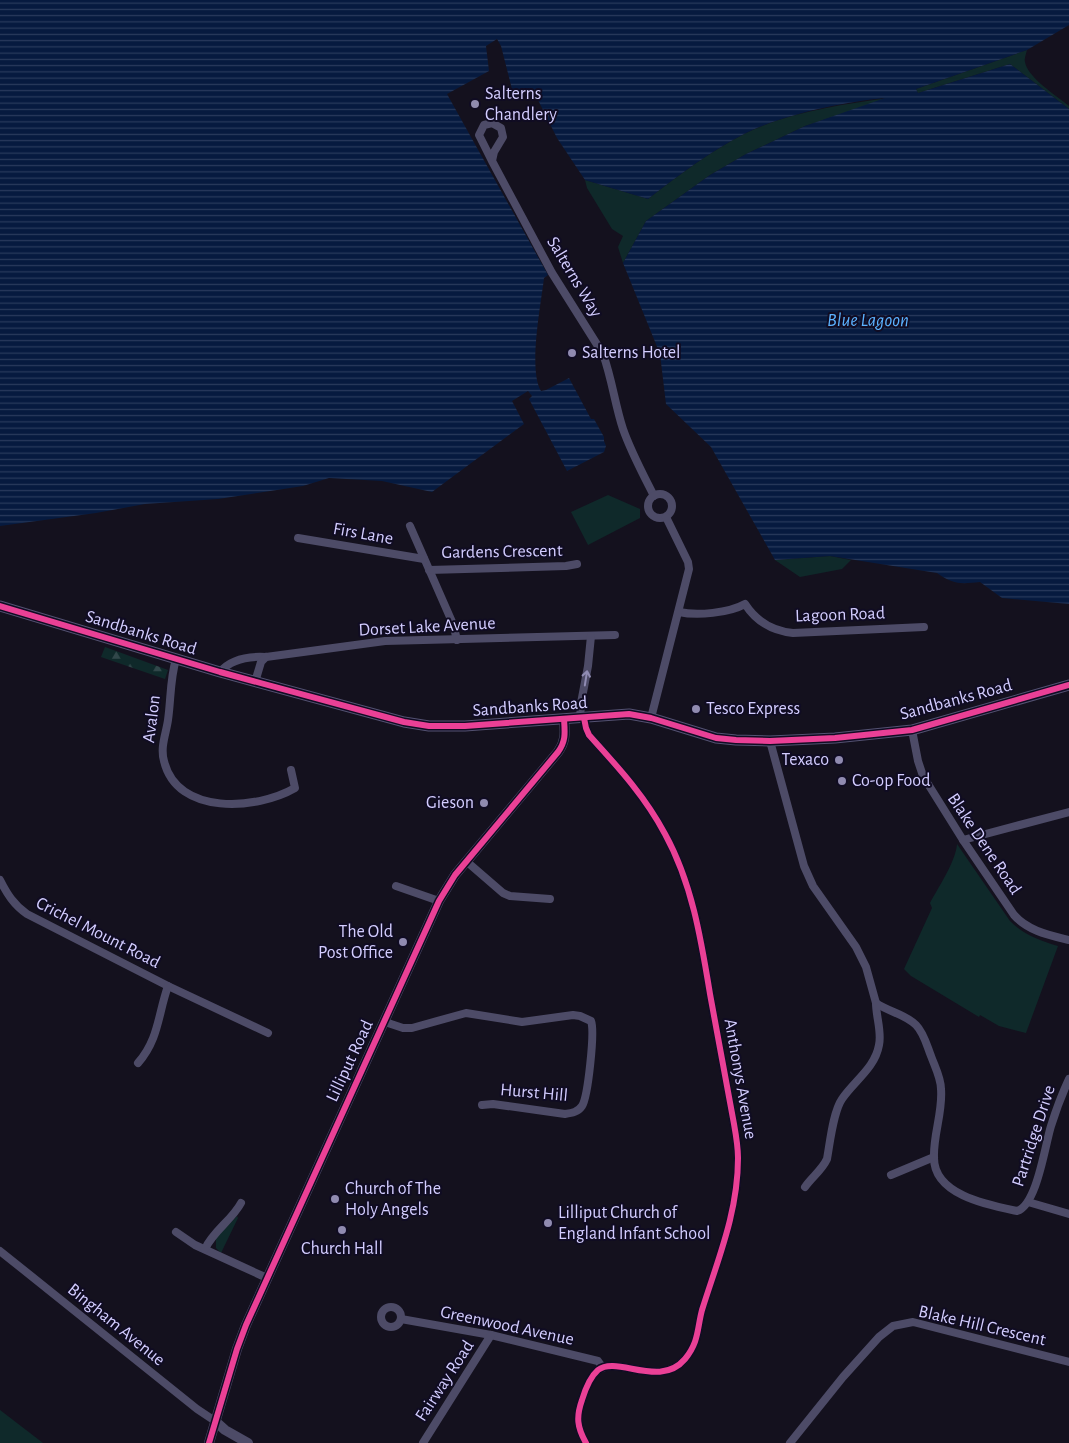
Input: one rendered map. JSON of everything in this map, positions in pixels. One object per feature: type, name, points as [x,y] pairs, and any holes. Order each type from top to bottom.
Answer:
[{"type":"main road","name":"Sandbanks Road","points":[[0,606],[255,682],[376,715],[429,726],[465,726],[564,720],[622,714],[651,718],[716,738],[736,740],[770,741],[852,736],[912,730],[1069,685]]},
{"type":"street","name":"Salterns Way","points":[[492,161],[494,152],[503,137],[501,128],[492,123],[484,125],[479,135],[492,161],[552,272],[603,354],[608,366],[622,428],[654,496],[648,502],[649,512],[655,518],[666,518]]},
{"type":"street","points":[[651,718],[689,569],[688,562],[666,518],[672,510],[670,499],[664,495],[654,496]]},
{"type":"street","points":[[410,526],[453,624],[457,640]]},
{"type":"street","name":"Firs Lane","points":[[298,538],[424,559]]},
{"type":"street","name":"Gardens Crescent","points":[[428,570],[566,566],[577,564]]},
{"type":"street","name":"Lagoon Road","points":[[679,612],[731,611],[744,604],[752,614],[771,628],[781,632],[793,633],[924,627]]},
{"type":"street","name":"Dorset Lake Avenue","points":[[220,672],[233,661],[385,641],[615,635]]},
{"type":"street","points":[[582,718],[581,703],[591,636]]},
{"type":"street","points":[[255,682],[261,662],[266,657]]},
{"type":"street","name":"Avalon","points":[[176,659],[172,671],[168,722],[162,754],[167,770],[175,783],[186,793],[202,799],[227,805],[246,804],[263,801],[295,788],[291,770]]},
{"type":"street","name":"Anthonys Avenue","points":[[582,718],[589,735],[638,789],[666,835],[687,887],[706,971],[734,1124],[738,1156],[738,1180],[727,1236],[702,1311],[698,1334],[692,1350],[678,1366],[665,1370],[643,1371],[615,1366],[603,1368]]},
{"type":"street","name":"Lilliput Road","points":[[209,1443],[237,1349],[267,1278],[439,901],[447,886],[466,861],[558,752],[566,734],[564,720]]},
{"type":"street","name":"Blake Dene Road","points":[[912,730],[922,776],[963,840],[1019,920],[1034,930],[1069,940]]},
{"type":"street","points":[[770,741],[804,866],[813,886],[856,947],[866,967],[876,1003],[880,1036],[877,1053],[870,1066],[840,1103],[827,1159],[823,1167],[805,1187]]},
{"type":"street","points":[[963,840],[1069,812]]},
{"type":"street","points":[[466,861],[503,893],[510,896],[550,899]]},
{"type":"street","name":"Crichel Mount Road","points":[[0,880],[15,905],[27,914],[168,986],[268,1033]]},
{"type":"street","points":[[396,886],[439,901]]},
{"type":"street","name":"Crichel Mount Road","points":[[138,1064],[148,1052],[156,1035],[168,986]]},
{"type":"street","points":[[876,1003],[916,1025],[921,1031],[940,1078],[940,1108],[934,1157],[938,1176],[966,1197],[992,1206],[1017,1211],[1028,1202],[1069,1214]]},
{"type":"street","name":"Hurst Hill","points":[[385,1022],[403,1028],[421,1027],[466,1013],[522,1022],[573,1015],[591,1021],[594,1034],[585,1100],[579,1110],[565,1114],[482,1104]]},
{"type":"street","name":"Partridge Drive","points":[[1028,1202],[1033,1191],[1056,1110],[1069,1079]]},
{"type":"street","points":[[891,1175],[934,1157]]},
{"type":"street","points":[[205,1249],[208,1243],[236,1212],[241,1203]]},
{"type":"street","points":[[176,1232],[194,1245],[267,1278]]},
{"type":"street","name":"Bingham Avenue","points":[[0,1251],[197,1409],[215,1421]]},
{"type":"street","name":"Greenwood Avenue","points":[[401,1319],[491,1335],[598,1361],[603,1368]]},
{"type":"street","name":"Blake Hill Crescent","points":[[790,1443],[843,1377],[879,1337],[894,1326],[913,1322],[1069,1362]]},
{"type":"street","name":"Fairway Road","points":[[423,1443],[491,1335]]},
{"type":"street","points":[[586,1443],[579,1432],[577,1416],[589,1383],[594,1375],[603,1368]]},
{"type":"street","points":[[215,1421],[225,1430],[248,1443]]},
{"type":"green space","points":[[1027,50],[1025,61],[1031,74],[1069,106],[1069,109],[1010,64],[918,93],[916,89]]},
{"type":"green space","points":[[889,98],[805,126],[746,154],[710,175],[646,221],[623,263],[618,247],[623,236],[612,229],[587,188],[585,180],[648,199],[706,156],[760,127],[815,110]]},
{"type":"green space","points":[[608,495],[640,509],[640,518],[588,545],[571,512]]},
{"type":"green space","points":[[830,556],[851,560],[842,569],[800,577],[775,560]]},
{"type":"green space","points":[[105,647],[168,670],[165,679],[101,657]]},
{"type":"green space","points":[[957,844],[1010,921],[1032,936],[1058,946],[1026,1033],[999,1026],[980,1015],[979,1017],[911,976],[904,969],[932,908],[930,903],[946,874]]},
{"type":"green space","points":[[237,1216],[238,1218],[221,1253],[216,1248],[216,1238]]},
{"type":"green space","points":[[0,1410],[43,1443],[0,1443]]},
{"type":"water","name":"Blue Lagoon","points":[[0,0],[1069,0],[1069,25],[1027,50],[916,89],[918,93],[1010,64],[1069,109],[1069,604],[1002,598],[980,582],[958,583],[948,580],[937,573],[830,556],[775,560],[711,447],[666,404],[660,354],[623,263],[646,221],[710,175],[746,154],[805,126],[885,98],[813,110],[759,127],[706,156],[648,199],[585,180],[557,138],[532,88],[513,93],[501,46],[497,39],[486,46],[489,71],[447,94],[548,275],[544,278],[535,353],[537,381],[541,391],[569,378],[591,419],[594,419],[604,437],[606,446],[604,452],[567,471],[529,399],[532,396],[528,391],[512,401],[524,424],[432,492],[382,481],[329,478],[303,486],[218,499],[145,504],[96,513],[0,526]]},
{"type":"cycle path","points":[[0,606],[220,672],[404,722],[429,726],[465,726],[629,714],[651,718],[716,738],[770,741],[835,738],[912,730],[1069,685]]},
{"type":"cycle path","points":[[584,718],[589,735],[649,807],[665,834],[682,872],[689,892],[703,953],[735,1128],[738,1158],[735,1197],[731,1216],[702,1310],[697,1335],[690,1353],[675,1367],[664,1371],[651,1372],[616,1366],[606,1366],[598,1370],[588,1384],[579,1412],[579,1427],[586,1443]]},
{"type":"cycle path","points":[[209,1443],[246,1325],[439,901],[455,875],[558,752],[564,737],[564,719]]},
{"type":"place","name":"Salterns Chandlery","points":[[475,104]]},
{"type":"place","name":"Salterns Hotel","points":[[572,353]]},
{"type":"place","name":"Tesco Express","points":[[696,709]]},
{"type":"place","name":"Texaco","points":[[839,760]]},
{"type":"place","name":"Co-op Food","points":[[842,781]]},
{"type":"place","name":"Gieson","points":[[484,803]]},
{"type":"place","name":"The Old Post Office","points":[[403,942]]},
{"type":"place","name":"Church of The Holy Angels","points":[[335,1199]]},
{"type":"place","name":"Lilliput Church of England Infant School","points":[[548,1223]]},
{"type":"place","name":"Church Hall","points":[[342,1230]]}]
